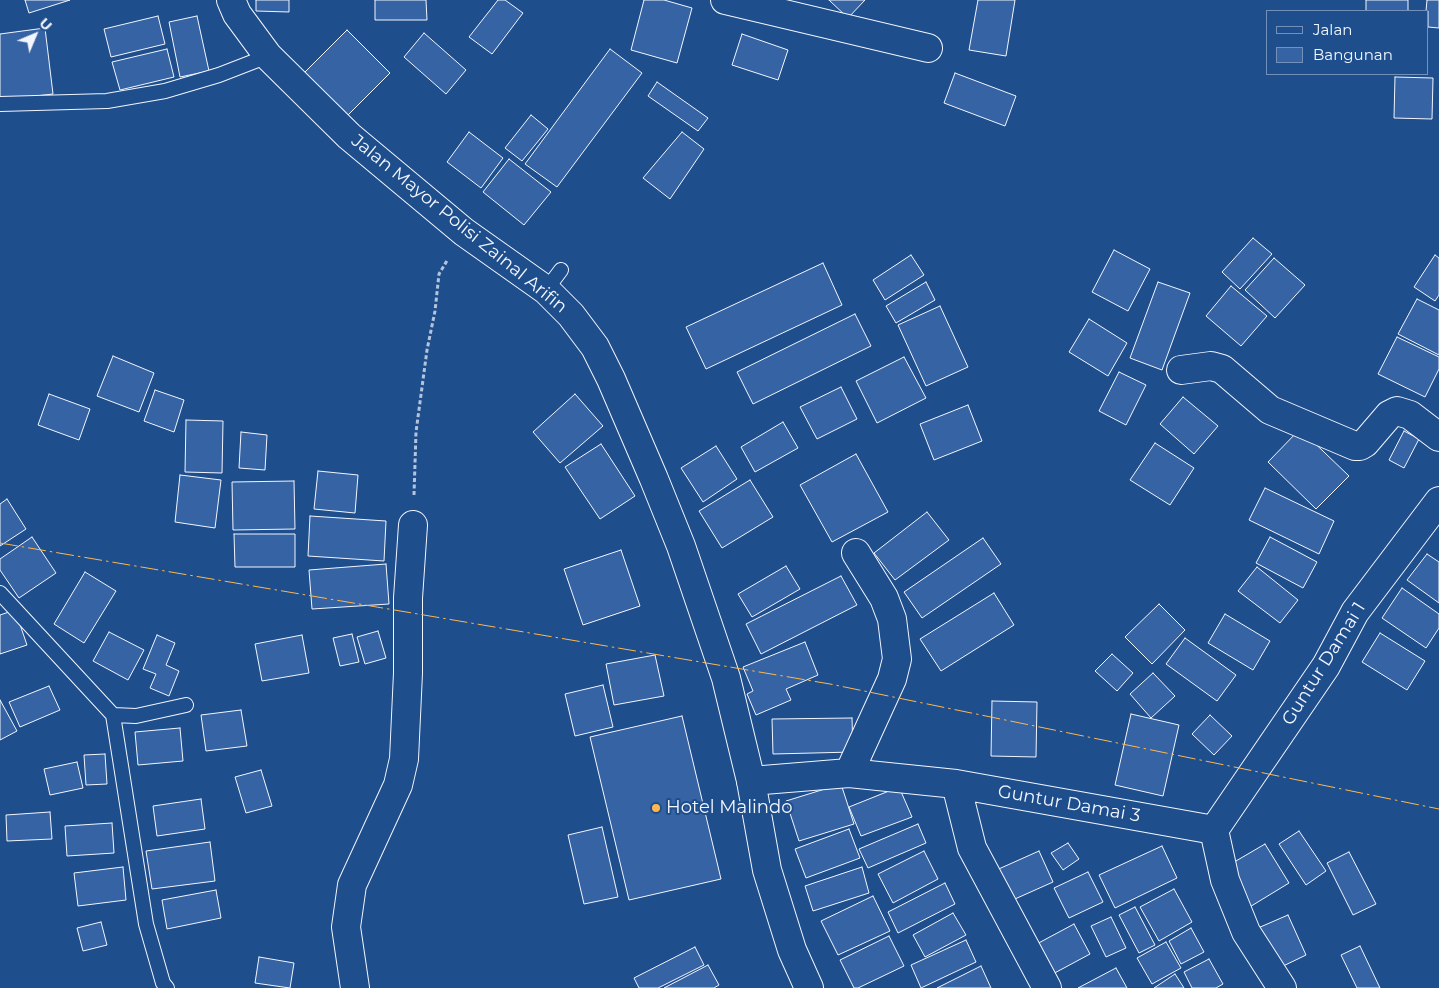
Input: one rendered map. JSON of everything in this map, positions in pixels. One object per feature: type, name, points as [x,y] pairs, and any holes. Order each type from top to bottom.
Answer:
[{"type":"street","name":"Jalan Mayor Polisi Zainal Arifin","points":[[231,0],[237,14],[268,56],[349,136],[464,232],[553,280],[571,314],[595,347],[654,478],[681,546],[726,678],[751,780],[768,870],[792,950],[809,988]]},
{"type":"street","points":[[725,0],[928,48]]},
{"type":"street","points":[[1181,370],[1211,366],[1222,369],[1270,410],[1355,446],[1365,443],[1389,415],[1397,411],[1410,415],[1439,437]]},
{"type":"street","name":"Guntur Damai 1","points":[[1214,830],[1326,666],[1355,612],[1439,501]]},
{"type":"street","points":[[355,988],[346,927],[352,885],[398,785],[404,759],[408,673],[408,598],[413,525]]},
{"type":"street","points":[[849,773],[892,679],[897,659],[892,619],[884,598],[856,553]]},
{"type":"street","name":"Guntur Damai 3","points":[[751,780],[849,773],[956,784],[1214,830]]},
{"type":"street","points":[[956,784],[972,848],[1047,988]]},
{"type":"street","points":[[1214,830],[1225,880],[1246,932],[1282,988]]},
{"type":"lane","points":[[0,104],[107,101],[165,91],[219,75],[268,56]]},
{"type":"lane","points":[[0,593],[113,716],[146,924],[163,983],[167,988]]},
{"type":"lane","points":[[113,716],[136,716],[186,705]]},
{"type":"path","points":[[413,525],[416,432],[439,274],[464,232]]},
{"type":"building","points":[[25,0],[70,0],[29,13]]},
{"type":"building","points":[[256,0],[289,0],[289,12],[256,11]]},
{"type":"building","points":[[375,0],[426,0],[427,20],[375,20]]},
{"type":"building","points":[[498,0],[505,0],[523,13],[492,54],[469,37]]},
{"type":"building","points":[[644,0],[664,0],[692,8],[677,63],[631,50]]},
{"type":"building","points":[[829,0],[865,0],[848,18]]},
{"type":"building","points":[[978,0],[1015,0],[1006,56],[969,50]]},
{"type":"building","points":[[1366,0],[1408,0],[1408,10],[1366,10]]},
{"type":"building","points":[[1427,0],[1439,0],[1439,28],[1429,27],[1429,10],[1426,10]]},
{"type":"building","points":[[158,16],[165,44],[111,57],[104,29]]},
{"type":"building","points":[[197,16],[209,71],[180,77],[169,22]]},
{"type":"building","points":[[45,28],[53,94],[0,100],[0,34]]},
{"type":"building","points":[[347,30],[390,73],[342,121],[299,78]]},
{"type":"building","points":[[424,33],[466,70],[446,94],[404,57]]},
{"type":"building","points":[[742,34],[788,50],[778,80],[732,65]]},
{"type":"building","points":[[167,49],[174,77],[120,90],[112,62]]},
{"type":"building","points":[[610,49],[642,73],[557,187],[525,164]]},
{"type":"building","points":[[955,73],[1016,96],[1005,126],[944,103]]},
{"type":"building","points":[[1395,77],[1433,78],[1432,119],[1394,118]]},
{"type":"building","points":[[657,82],[708,118],[698,131],[648,96]]},
{"type":"building","points":[[531,115],[548,129],[522,161],[505,148]]},
{"type":"building","points":[[469,132],[503,158],[481,188],[447,162]]},
{"type":"building","points":[[682,132],[704,149],[670,199],[643,178]]},
{"type":"building","points":[[509,159],[551,192],[524,225],[483,192]]},
{"type":"building","points":[[1253,238],[1272,254],[1240,289],[1222,272]]},
{"type":"building","points":[[1114,250],[1150,269],[1128,311],[1092,292]]},
{"type":"building","points":[[911,255],[924,275],[885,300],[873,280]]},
{"type":"building","points":[[1435,255],[1439,258],[1439,295],[1435,301],[1414,287]]},
{"type":"building","points":[[1274,258],[1305,285],[1275,318],[1245,290]]},
{"type":"building","points":[[823,263],[842,305],[706,369],[686,327]]},
{"type":"building","points":[[926,282],[935,300],[896,323],[886,306]]},
{"type":"building","points":[[1158,282],[1190,293],[1162,370],[1130,358]]},
{"type":"building","points":[[1231,286],[1267,316],[1241,346],[1206,316]]},
{"type":"building","points":[[1417,299],[1439,310],[1439,355],[1398,334]]},
{"type":"building","points":[[940,306],[968,367],[926,386],[898,325]]},
{"type":"building","points":[[855,314],[871,346],[753,404],[737,372]]},
{"type":"building","points":[[1089,319],[1127,343],[1108,376],[1069,352]]},
{"type":"building","points":[[1397,337],[1439,357],[1439,369],[1425,397],[1378,374]]},
{"type":"building","points":[[113,356],[154,373],[139,412],[97,396]]},
{"type":"building","points":[[904,357],[926,398],[877,423],[856,381]]},
{"type":"building","points":[[1119,372],[1146,385],[1126,425],[1099,411]]},
{"type":"building","points":[[841,387],[857,419],[817,439],[800,407]]},
{"type":"building","points":[[155,390],[184,400],[174,432],[144,421]]},
{"type":"building","points":[[49,394],[90,409],[79,440],[38,425]]},
{"type":"building","points":[[575,394],[603,426],[560,463],[533,432]]},
{"type":"building","points":[[1183,397],[1218,426],[1194,454],[1160,424]]},
{"type":"building","points":[[968,405],[982,441],[934,460],[920,424]]},
{"type":"building","points":[[186,420],[223,421],[222,473],[185,472]]},
{"type":"building","points":[[783,422],[798,448],[755,472],[741,447]]},
{"type":"building","points":[[1300,429],[1349,476],[1316,509],[1268,462]]},
{"type":"building","points":[[1404,431],[1419,439],[1404,468],[1389,460]]},
{"type":"building","points":[[241,432],[267,435],[265,470],[239,468]]},
{"type":"building","points":[[1155,443],[1194,468],[1170,505],[1130,480]]},
{"type":"building","points":[[601,444],[635,496],[600,519],[565,467]]},
{"type":"building","points":[[716,446],[737,479],[703,502],[681,468]]},
{"type":"building","points":[[856,454],[888,512],[832,542],[800,485]]},
{"type":"building","points":[[318,471],[358,475],[355,513],[314,509]]},
{"type":"building","points":[[180,475],[221,480],[215,528],[175,522]]},
{"type":"building","points":[[750,480],[773,517],[722,548],[699,511]]},
{"type":"building","points":[[294,481],[295,529],[233,530],[232,482]]},
{"type":"building","points":[[1265,488],[1334,521],[1319,554],[1249,520]]},
{"type":"building","points":[[7,499],[26,529],[0,546],[0,504]]},
{"type":"building","points":[[927,512],[949,540],[895,580],[874,553]]},
{"type":"building","points":[[310,516],[386,521],[384,561],[308,556]]},
{"type":"building","points":[[234,534],[295,534],[295,567],[235,567]]},
{"type":"building","points":[[32,537],[56,573],[19,598],[0,570],[0,559]]},
{"type":"building","points":[[1270,537],[1317,562],[1303,588],[1256,563]]},
{"type":"building","points":[[983,538],[1001,564],[922,618],[904,592]]},
{"type":"building","points":[[621,550],[640,606],[583,625],[564,569]]},
{"type":"building","points":[[1427,554],[1439,562],[1439,603],[1407,580]]},
{"type":"building","points":[[386,564],[389,604],[312,609],[309,570]]},
{"type":"building","points":[[786,566],[800,589],[752,617],[738,594]]},
{"type":"building","points":[[1257,567],[1298,600],[1280,623],[1238,591]]},
{"type":"building","points":[[85,572],[116,591],[84,643],[54,624]]},
{"type":"building","points":[[841,576],[857,605],[761,654],[746,624]]},
{"type":"building","points":[[1402,588],[1439,614],[1439,628],[1426,648],[1382,618]]},
{"type":"building","points":[[994,593],[1014,625],[941,671],[920,639]]},
{"type":"building","points":[[1159,604],[1185,630],[1152,664],[1125,637]]},
{"type":"building","points":[[15,610],[27,645],[0,654],[0,615]]},
{"type":"building","points":[[1225,614],[1270,641],[1253,670],[1208,643]]},
{"type":"building","points":[[378,631],[386,658],[365,664],[357,637]]},
{"type":"building","points":[[109,632],[144,650],[128,680],[93,661]]},
{"type":"building","points":[[1380,633],[1425,661],[1407,690],[1362,662]]},
{"type":"building","points":[[352,634],[359,662],[340,666],[333,638]]},
{"type":"building","points":[[157,635],[175,643],[166,665],[179,671],[169,696],[150,688],[156,674],[143,669]]},
{"type":"building","points":[[302,635],[309,673],[262,681],[255,644]]},
{"type":"building","points":[[1185,638],[1236,675],[1217,701],[1166,664]]},
{"type":"building","points":[[805,642],[818,675],[786,689],[791,700],[756,715],[747,694],[753,691],[743,667]]},
{"type":"building","points":[[1112,654],[1133,673],[1117,691],[1095,671]]},
{"type":"building","points":[[655,655],[664,696],[614,705],[606,664]]},
{"type":"building","points":[[1153,673],[1175,696],[1151,718],[1130,694]]},
{"type":"building","points":[[603,685],[613,727],[575,736],[565,694]]},
{"type":"building","points":[[49,686],[60,710],[20,727],[9,702]]},
{"type":"building","points":[[0,700],[17,731],[0,740]]},
{"type":"building","points":[[992,701],[1037,702],[1036,757],[991,756]]},
{"type":"building","points":[[241,710],[247,746],[206,751],[201,715]]},
{"type":"building","points":[[1131,714],[1179,725],[1163,796],[1115,785]]},
{"type":"building","points":[[1210,715],[1232,736],[1214,755],[1192,734]]},
{"type":"building","name":"Hotel Malindo","points":[[682,716],[721,879],[629,900],[590,737]]},
{"type":"building","points":[[852,718],[853,752],[773,754],[772,719]]},
{"type":"building","points":[[180,728],[183,761],[138,765],[135,732]]},
{"type":"building","points":[[105,754],[107,784],[86,785],[84,755]]},
{"type":"building","points":[[77,762],[83,788],[50,795],[44,769]]},
{"type":"building","points":[[261,770],[272,806],[246,813],[235,777]]},
{"type":"building","points":[[841,784],[854,824],[799,841],[786,801]]},
{"type":"building","points":[[899,787],[912,817],[861,836],[849,807]]},
{"type":"building","points":[[201,799],[205,829],[157,836],[153,806]]},
{"type":"building","points":[[50,812],[52,839],[7,841],[6,815]]},
{"type":"building","points":[[112,823],[114,853],[67,856],[65,826]]},
{"type":"building","points":[[918,824],[926,843],[868,868],[859,849]]},
{"type":"building","points":[[602,827],[618,897],[584,904],[568,835]]},
{"type":"building","points":[[849,829],[860,858],[806,878],[795,849]]},
{"type":"building","points":[[1299,831],[1326,871],[1306,885],[1279,844]]},
{"type":"building","points":[[210,842],[215,881],[152,889],[146,851]]},
{"type":"building","points":[[1068,843],[1079,859],[1063,870],[1051,853]]},
{"type":"building","points":[[1265,844],[1289,883],[1248,908],[1224,868]]},
{"type":"building","points":[[1162,846],[1177,878],[1115,908],[1099,875]]},
{"type":"building","points":[[924,851],[938,879],[893,903],[878,874]]},
{"type":"building","points":[[1039,851],[1053,882],[1006,903],[992,872]]},
{"type":"building","points":[[1349,852],[1376,904],[1353,915],[1327,863]]},
{"type":"building","points":[[123,867],[126,900],[78,906],[74,873]]},
{"type":"building","points":[[862,867],[869,893],[813,911],[805,886]]},
{"type":"building","points":[[1088,872],[1103,902],[1069,918],[1054,888]]},
{"type":"building","points":[[945,883],[955,904],[898,933],[888,912]]},
{"type":"building","points":[[1174,889],[1192,922],[1159,941],[1140,907]]},
{"type":"building","points":[[216,890],[221,918],[167,929],[162,900]]},
{"type":"building","points":[[873,896],[890,931],[838,955],[821,921]]},
{"type":"building","points":[[1135,907],[1155,945],[1139,953],[1119,915]]},
{"type":"building","points":[[953,913],[966,935],[925,957],[913,935]]},
{"type":"building","points":[[1288,915],[1306,955],[1277,969],[1258,928]]},
{"type":"building","points":[[1111,917],[1126,948],[1106,957],[1091,926]]},
{"type":"building","points":[[101,922],[107,945],[83,951],[77,928]]},
{"type":"building","points":[[1074,924],[1090,954],[1049,976],[1033,946]]},
{"type":"building","points":[[1191,928],[1204,952],[1181,964],[1169,941]]},
{"type":"building","points":[[889,936],[904,966],[858,988],[854,988],[840,960]]},
{"type":"building","points":[[966,940],[976,962],[921,988],[911,965]]},
{"type":"building","points":[[1166,942],[1181,968],[1152,984],[1137,958]]},
{"type":"building","points":[[1360,946],[1380,988],[1357,988],[1341,955]]},
{"type":"building","points":[[695,947],[704,965],[658,988],[639,988],[634,978]]},
{"type":"building","points":[[259,957],[294,963],[290,988],[255,983]]},
{"type":"building","points":[[1209,959],[1223,984],[1216,988],[1192,988],[1184,972]]},
{"type":"building","points":[[708,965],[719,985],[714,988],[664,988]]},
{"type":"building","points":[[981,966],[991,988],[937,988]]},
{"type":"building","points":[[1116,968],[1127,988],[1078,988]]},
{"type":"building","points":[[1175,974],[1184,988],[1154,988]]},
{"type":"power","points":[[0,543],[830,684],[1439,809]]},
{"type":"place","name":"Hotel Malindo","points":[[656,808]]}]
